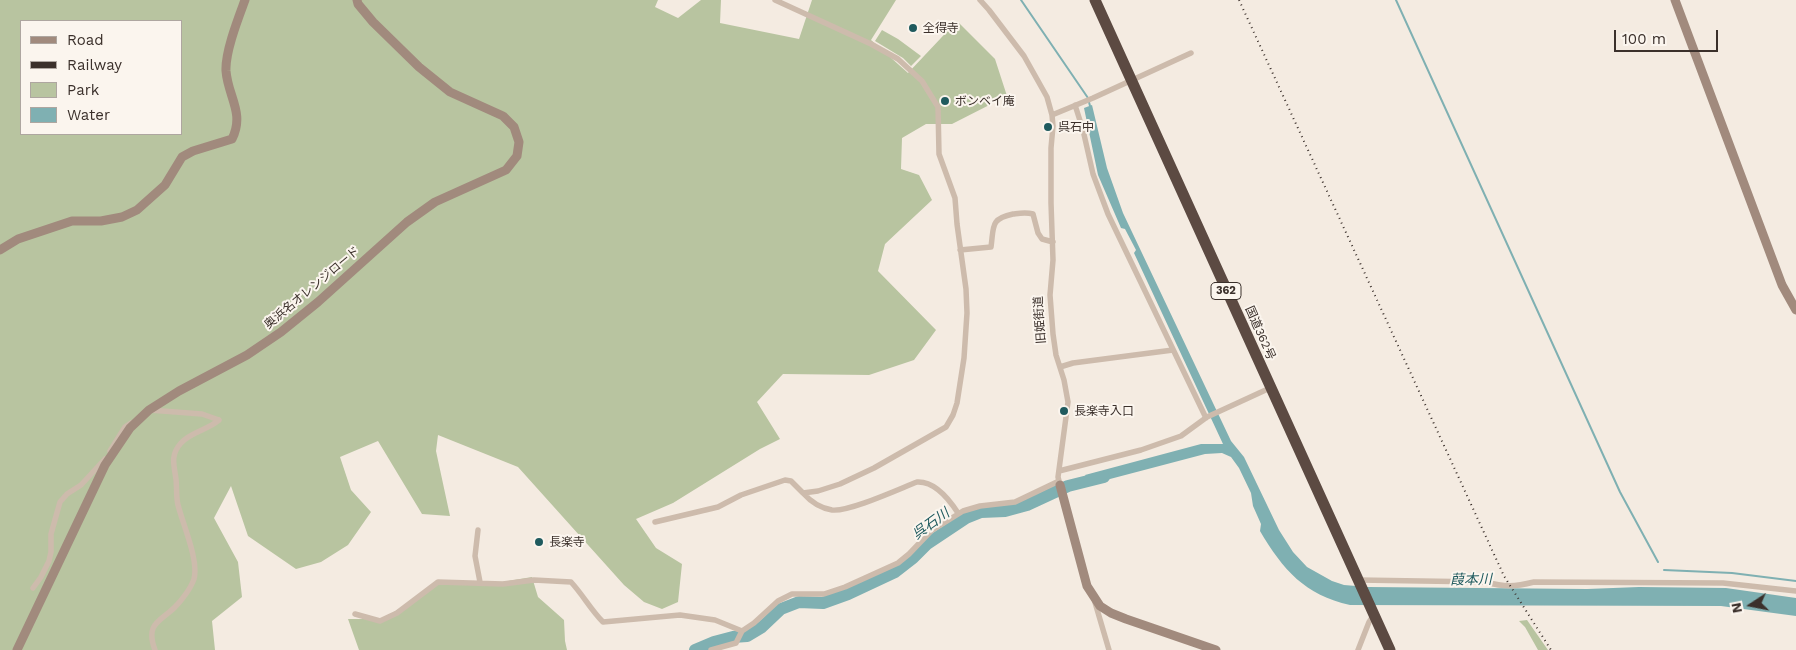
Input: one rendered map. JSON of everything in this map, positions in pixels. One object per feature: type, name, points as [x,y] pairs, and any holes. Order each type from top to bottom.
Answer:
[{"type":"highway","name":"国道362号","points":[[1095,0],[1390,650]]},
{"type":"street","points":[[0,250],[18,239],[72,221],[101,221],[122,217],[137,210],[165,185],[182,157],[193,150],[232,139],[237,129],[237,115],[226,72],[226,62],[245,0]]},
{"type":"street","name":"奥浜名オレンジロード","points":[[17,650],[105,465],[130,428],[149,410],[247,355],[281,332],[318,302],[407,222],[435,202],[506,170],[517,156],[519,142],[514,127],[503,116],[450,92],[419,67],[373,22],[358,4],[357,0]]},
{"type":"street","points":[[775,0],[885,51],[898,59],[922,81],[938,107],[940,154],[955,198],[966,288],[965,344],[957,403],[953,415],[946,426],[874,468],[840,484],[818,491],[803,493]]},
{"type":"street","name":"旧姫街道","points":[[980,0],[1024,56],[1047,97],[1052,114],[1054,126],[1051,148],[1053,260],[1050,295],[1053,334],[1068,402],[1058,477],[1086,580],[1093,597],[1108,650]]},
{"type":"street","points":[[1674,0],[1782,284],[1796,310]]},
{"type":"street","points":[[1052,114],[1077,105],[1191,53]]},
{"type":"street","points":[[1077,105],[1093,174],[1108,214],[1206,417]]},
{"type":"street","points":[[960,250],[991,247],[994,224],[1000,217],[1026,212],[1033,214],[1038,233],[1042,239],[1053,242]]},
{"type":"street","points":[[1060,367],[1073,363],[1173,350]]},
{"type":"street","points":[[1059,471],[1141,450],[1181,436],[1206,417],[1270,388]]},
{"type":"street","points":[[33,588],[49,561],[51,534],[60,502],[67,494],[81,485],[98,467],[125,427],[149,410],[202,414],[219,420],[181,442],[173,455],[178,504],[196,566],[194,579],[189,588],[175,607],[157,621],[153,628],[152,635],[155,650]]},
{"type":"street","points":[[655,522],[718,507],[741,495],[785,480],[791,481],[814,504],[833,510],[860,504],[917,482],[925,482],[940,492],[958,514]]},
{"type":"street","points":[[711,650],[736,643],[742,632],[778,601],[792,594],[824,594],[831,592],[898,563],[931,531],[958,514],[980,506],[1015,502],[1060,483]]},
{"type":"street","points":[[478,530],[475,556],[480,582]]},
{"type":"street","points":[[355,614],[380,621],[397,613],[438,582],[503,584],[534,580],[571,582],[593,612],[603,622],[680,615],[715,620],[742,632]]},
{"type":"street","points":[[1358,581],[1485,582],[1503,587],[1534,582],[1723,583],[1796,591]]},
{"type":"street","points":[[1093,597],[1100,606],[1110,613],[1216,650]]},
{"type":"street","points":[[1358,650],[1372,613]]},
{"type":"green space","points":[[0,0],[658,0],[655,7],[678,18],[701,0],[721,0],[720,23],[799,39],[812,0],[896,0],[871,40],[908,73],[957,21],[995,59],[1007,96],[952,124],[926,124],[902,138],[901,169],[919,175],[932,200],[885,244],[878,271],[936,330],[914,360],[869,375],[783,374],[757,402],[780,439],[760,449],[673,503],[636,519],[656,548],[682,564],[678,602],[662,609],[644,602],[624,585],[518,467],[438,435],[436,451],[450,516],[422,514],[378,441],[340,457],[351,490],[371,512],[348,545],[321,562],[296,569],[248,536],[231,486],[214,518],[238,562],[242,597],[212,621],[215,650],[0,650]]},
{"type":"green space","points":[[882,30],[921,56],[911,66],[903,58],[875,41]]},
{"type":"green space","points":[[532,577],[538,597],[564,620],[567,650],[359,650],[348,619],[384,619],[438,582],[496,583]]},
{"type":"green space","points":[[1527,620],[1548,650],[1538,650],[1525,627],[1519,621]]},
{"type":"water","points":[[1092,105],[1107,168],[1123,213],[1231,441],[1244,457],[1279,530],[1293,552],[1307,567],[1332,581],[1344,585],[1368,587],[1726,588],[1796,598],[1796,616],[1721,606],[1350,605],[1320,595],[1297,579],[1277,558],[1260,531],[1261,524],[1253,506],[1251,493],[1239,468],[1231,457],[1222,453],[1205,454],[1091,484],[1085,475],[1201,444],[1223,444],[1134,253],[1136,250],[1125,229],[1121,228],[1098,175],[1084,108]]},
{"type":"waterway","points":[[1021,0],[1088,98],[1090,106]]},
{"type":"waterway","points":[[1396,0],[1620,492],[1658,562]]},
{"type":"waterway","name":"呉石川","points":[[695,650],[714,642],[733,637],[747,636],[762,627],[781,609],[799,602],[823,603],[848,594],[895,572],[927,544],[966,518],[981,512],[1005,511],[1027,505],[1068,486],[1104,477]]},
{"type":"waterway","points":[[1664,570],[1732,573],[1796,581]]},
{"type":"railway","points":[[1239,0],[1504,576],[1551,650]]},
{"type":"place","name":"全得寺","points":[[913,28]]},
{"type":"place","name":"ボンベイ庵","points":[[945,101]]},
{"type":"place","name":"呉石中","points":[[1048,127]]},
{"type":"place","name":"長楽寺入口","points":[[1064,411]]},
{"type":"place","name":"長楽寺","points":[[539,542]]},
{"type":"water label","name":"葭本川","points":[[1471,580]]}]
